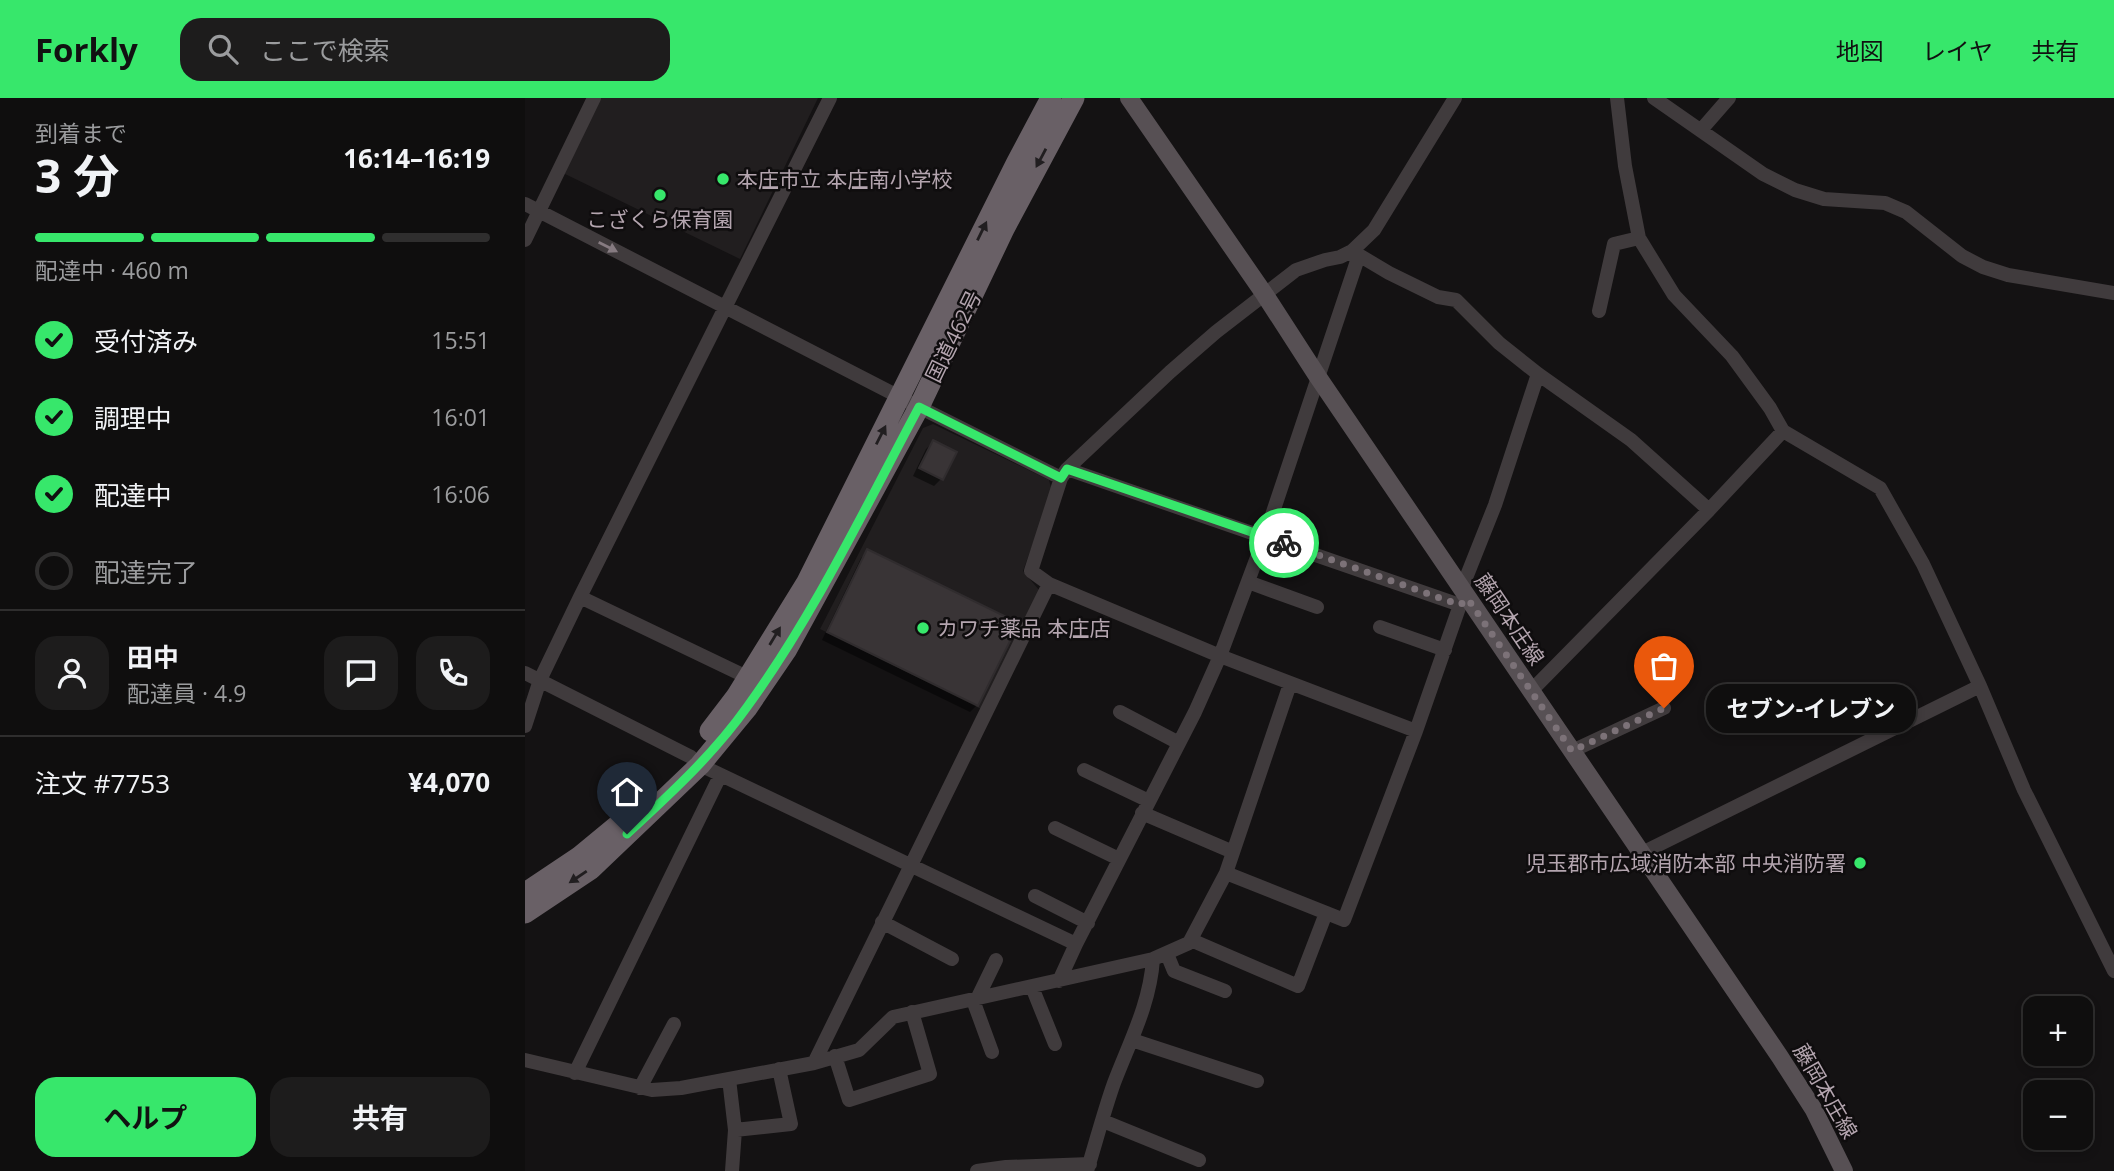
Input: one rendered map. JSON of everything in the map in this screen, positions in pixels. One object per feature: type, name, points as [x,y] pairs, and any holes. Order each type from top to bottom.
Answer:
[{"type":"highway","name":"国道462号","points":[[525,913],[591,869],[747,709],[787,649],[910,402],[1004,187],[1051,98]]},
{"type":"highway","name":"国道462号","points":[[525,893],[579,857],[696,761],[807,582],[910,402],[1074,98]]},
{"type":"main road","name":"藤岡本庄線","points":[[1129,98],[1265,295],[1463,598],[1531,691],[1780,1056],[1814,1110],[1844,1171]]},
{"type":"street","points":[[525,240],[532,208],[594,98]]},
{"type":"street","points":[[525,726],[540,680],[580,597],[830,98]]},
{"type":"street","points":[[1416,731],[1220,656],[1049,584],[1031,571],[1064,473],[1216,332],[1296,270],[1352,251],[1374,230],[1455,98]]},
{"type":"street","points":[[1617,98],[1625,166],[1639,238],[1674,295],[1732,356],[1770,408],[1783,431],[1880,488],[1923,564],[1980,686],[2024,790],[2114,971]]},
{"type":"street","points":[[1654,98],[1763,174],[1795,190],[1824,199],[1885,202],[1906,212],[1962,256],[1983,267],[2008,275],[2114,293]]},
{"type":"street","points":[[1701,130],[1729,98]]},
{"type":"street","points":[[532,208],[910,402],[1064,473],[1463,598]]},
{"type":"street","points":[[1599,311],[1614,244],[1639,238]]},
{"type":"street","points":[[1352,251],[1389,274],[1438,297],[1456,300],[1499,343],[1631,440],[1709,510]]},
{"type":"street","points":[[1059,981],[1220,656],[1265,536],[1357,261],[1352,251]]},
{"type":"street","points":[[1226,873],[1344,920],[1445,650],[1538,374]]},
{"type":"street","points":[[1531,691],[1783,431]]},
{"type":"street","points":[[1248,582],[1317,607]]},
{"type":"street","points":[[814,1063],[1049,584]]},
{"type":"street","points":[[580,597],[749,678]]},
{"type":"street","points":[[1380,627],[1445,650]]},
{"type":"street","points":[[525,673],[720,776],[1076,944]]},
{"type":"street","points":[[525,1060],[652,1090],[681,1088],[814,1063],[859,1049],[893,1017],[1059,981],[1160,956],[1180,948],[1191,940],[1226,873],[1290,684]]},
{"type":"street","points":[[1642,853],[1980,686]]},
{"type":"street","points":[[1572,751],[1664,708]]},
{"type":"street","points":[[1120,712],[1179,743]]},
{"type":"street","points":[[1084,770],[1145,807],[1233,852]]},
{"type":"street","points":[[575,1073],[720,776]]},
{"type":"street","points":[[1055,828],[1119,859]]},
{"type":"street","points":[[1035,896],[1088,923]]},
{"type":"street","points":[[1191,940],[1298,986],[1326,913]]},
{"type":"street","points":[[882,922],[952,959]]},
{"type":"street","points":[[1160,956],[1174,971],[1225,991]]},
{"type":"street","points":[[977,1171],[1006,1167],[1089,1168],[1114,1084],[1144,1009],[1160,956]]},
{"type":"street","points":[[992,1052],[975,1000],[996,960]]},
{"type":"street","points":[[1032,987],[1055,1044]]},
{"type":"street","points":[[835,1056],[849,1100],[930,1074],[912,1012]]},
{"type":"street","points":[[640,1087],[674,1024]]},
{"type":"street","points":[[1132,1040],[1257,1081]]},
{"type":"street","points":[[735,1130],[791,1124],[779,1069]]},
{"type":"street","points":[[729,1079],[735,1130],[732,1171]]},
{"type":"street","points":[[1103,1121],[1199,1160]]},
{"type":"shaded area","name":"本庄市立 本庄南小学校","points":[[599,98],[818,98],[740,259],[563,173]]},
{"type":"shaded area","points":[[933,424],[1049,480],[1052,491],[1023,571],[1039,590],[981,709],[820,629],[923,428]]},
{"type":"building","points":[[933,440],[957,452],[943,480],[919,468]]},
{"type":"building","name":"カワチ薬品 本庄店","points":[[867,549],[1019,623],[978,706],[827,632]]},
{"type":"way so far","points":[[1284,543],[1460,605],[1468,599],[1572,751],[1664,708]]},
{"type":"place","name":"本庄市立 本庄南小学校","points":[[723,179]]},
{"type":"place","name":"こざくら保育園","points":[[660,195]]},
{"type":"place","name":"カワチ薬品 本庄店","points":[[923,628]]},
{"type":"place","name":"セブン-イレブン","points":[[1664,708]]},
{"type":"place","name":"児玉郡市広域消防本部 中央消防署","points":[[1860,863]]},
{"type":"route","points":[[627,834],[700,765],[747,709],[787,649],[919,407],[1061,478],[1067,469],[1284,543]]}]
